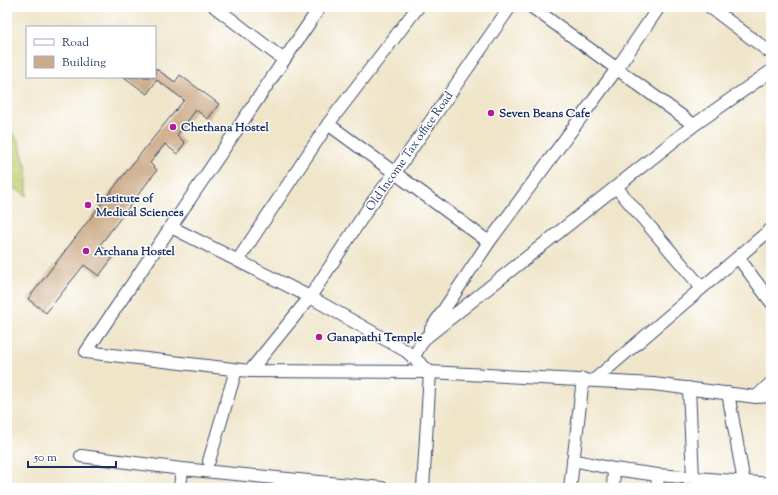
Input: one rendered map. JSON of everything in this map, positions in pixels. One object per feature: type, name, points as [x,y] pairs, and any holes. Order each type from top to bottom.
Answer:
[{"type":"street","points":[[215,7],[284,60]]},
{"type":"street","points":[[320,7],[86,352],[250,371],[430,372],[588,380],[689,388],[756,397],[771,396]]},
{"type":"street","points":[[238,260],[328,124],[418,7]]},
{"type":"street","name":"Old Income Tax office Road","points":[[250,371],[310,297],[371,204],[394,174],[510,7]]},
{"type":"street","points":[[532,7],[616,70],[694,125]]},
{"type":"street","points":[[413,358],[489,242],[616,70],[659,7]]},
{"type":"street","points":[[710,7],[771,53]]},
{"type":"street","points":[[424,340],[694,125],[771,71]]},
{"type":"street","points":[[328,124],[394,174],[489,242]]},
{"type":"street","points":[[616,187],[702,288]]},
{"type":"street","points":[[171,227],[310,297],[406,351],[430,372]]},
{"type":"street","points":[[570,488],[573,460],[588,380],[702,288],[771,229]]},
{"type":"street","points":[[738,257],[771,302]]},
{"type":"street","points":[[210,461],[236,370]]},
{"type":"street","points":[[423,488],[430,372]]},
{"type":"street","points":[[756,397],[771,383]]},
{"type":"street","points":[[689,388],[693,478]]},
{"type":"street","points":[[728,393],[744,485]]},
{"type":"street","points":[[81,456],[182,469],[382,488]]},
{"type":"street","points":[[573,460],[614,469],[658,475],[744,485],[771,484]]},
{"type":"street","points":[[180,488],[182,469]]},
{"type":"street","points":[[613,488],[614,469]]},
{"type":"street","points":[[657,488],[658,475]]},
{"type":"green space","points":[[7,127],[18,140],[27,169],[27,196],[7,183]]},
{"type":"building","points":[[156,69],[175,82],[180,75],[219,104],[208,119],[196,110],[177,135],[185,143],[177,154],[165,144],[150,163],[157,170],[100,245],[114,256],[99,276],[84,265],[46,313],[28,299],[129,168],[184,100],[157,80],[147,94],[125,78],[156,78]]},
{"type":"place","name":"Seven Beans Cafe","points":[[491,113]]},
{"type":"place","name":"Chethana Hostel","points":[[173,127]]},
{"type":"place","name":"Institute of Medical Sciences","points":[[88,205]]},
{"type":"place","name":"Archana Hostel","points":[[86,251]]},
{"type":"place","name":"Ganapathi Temple","points":[[319,337]]}]
